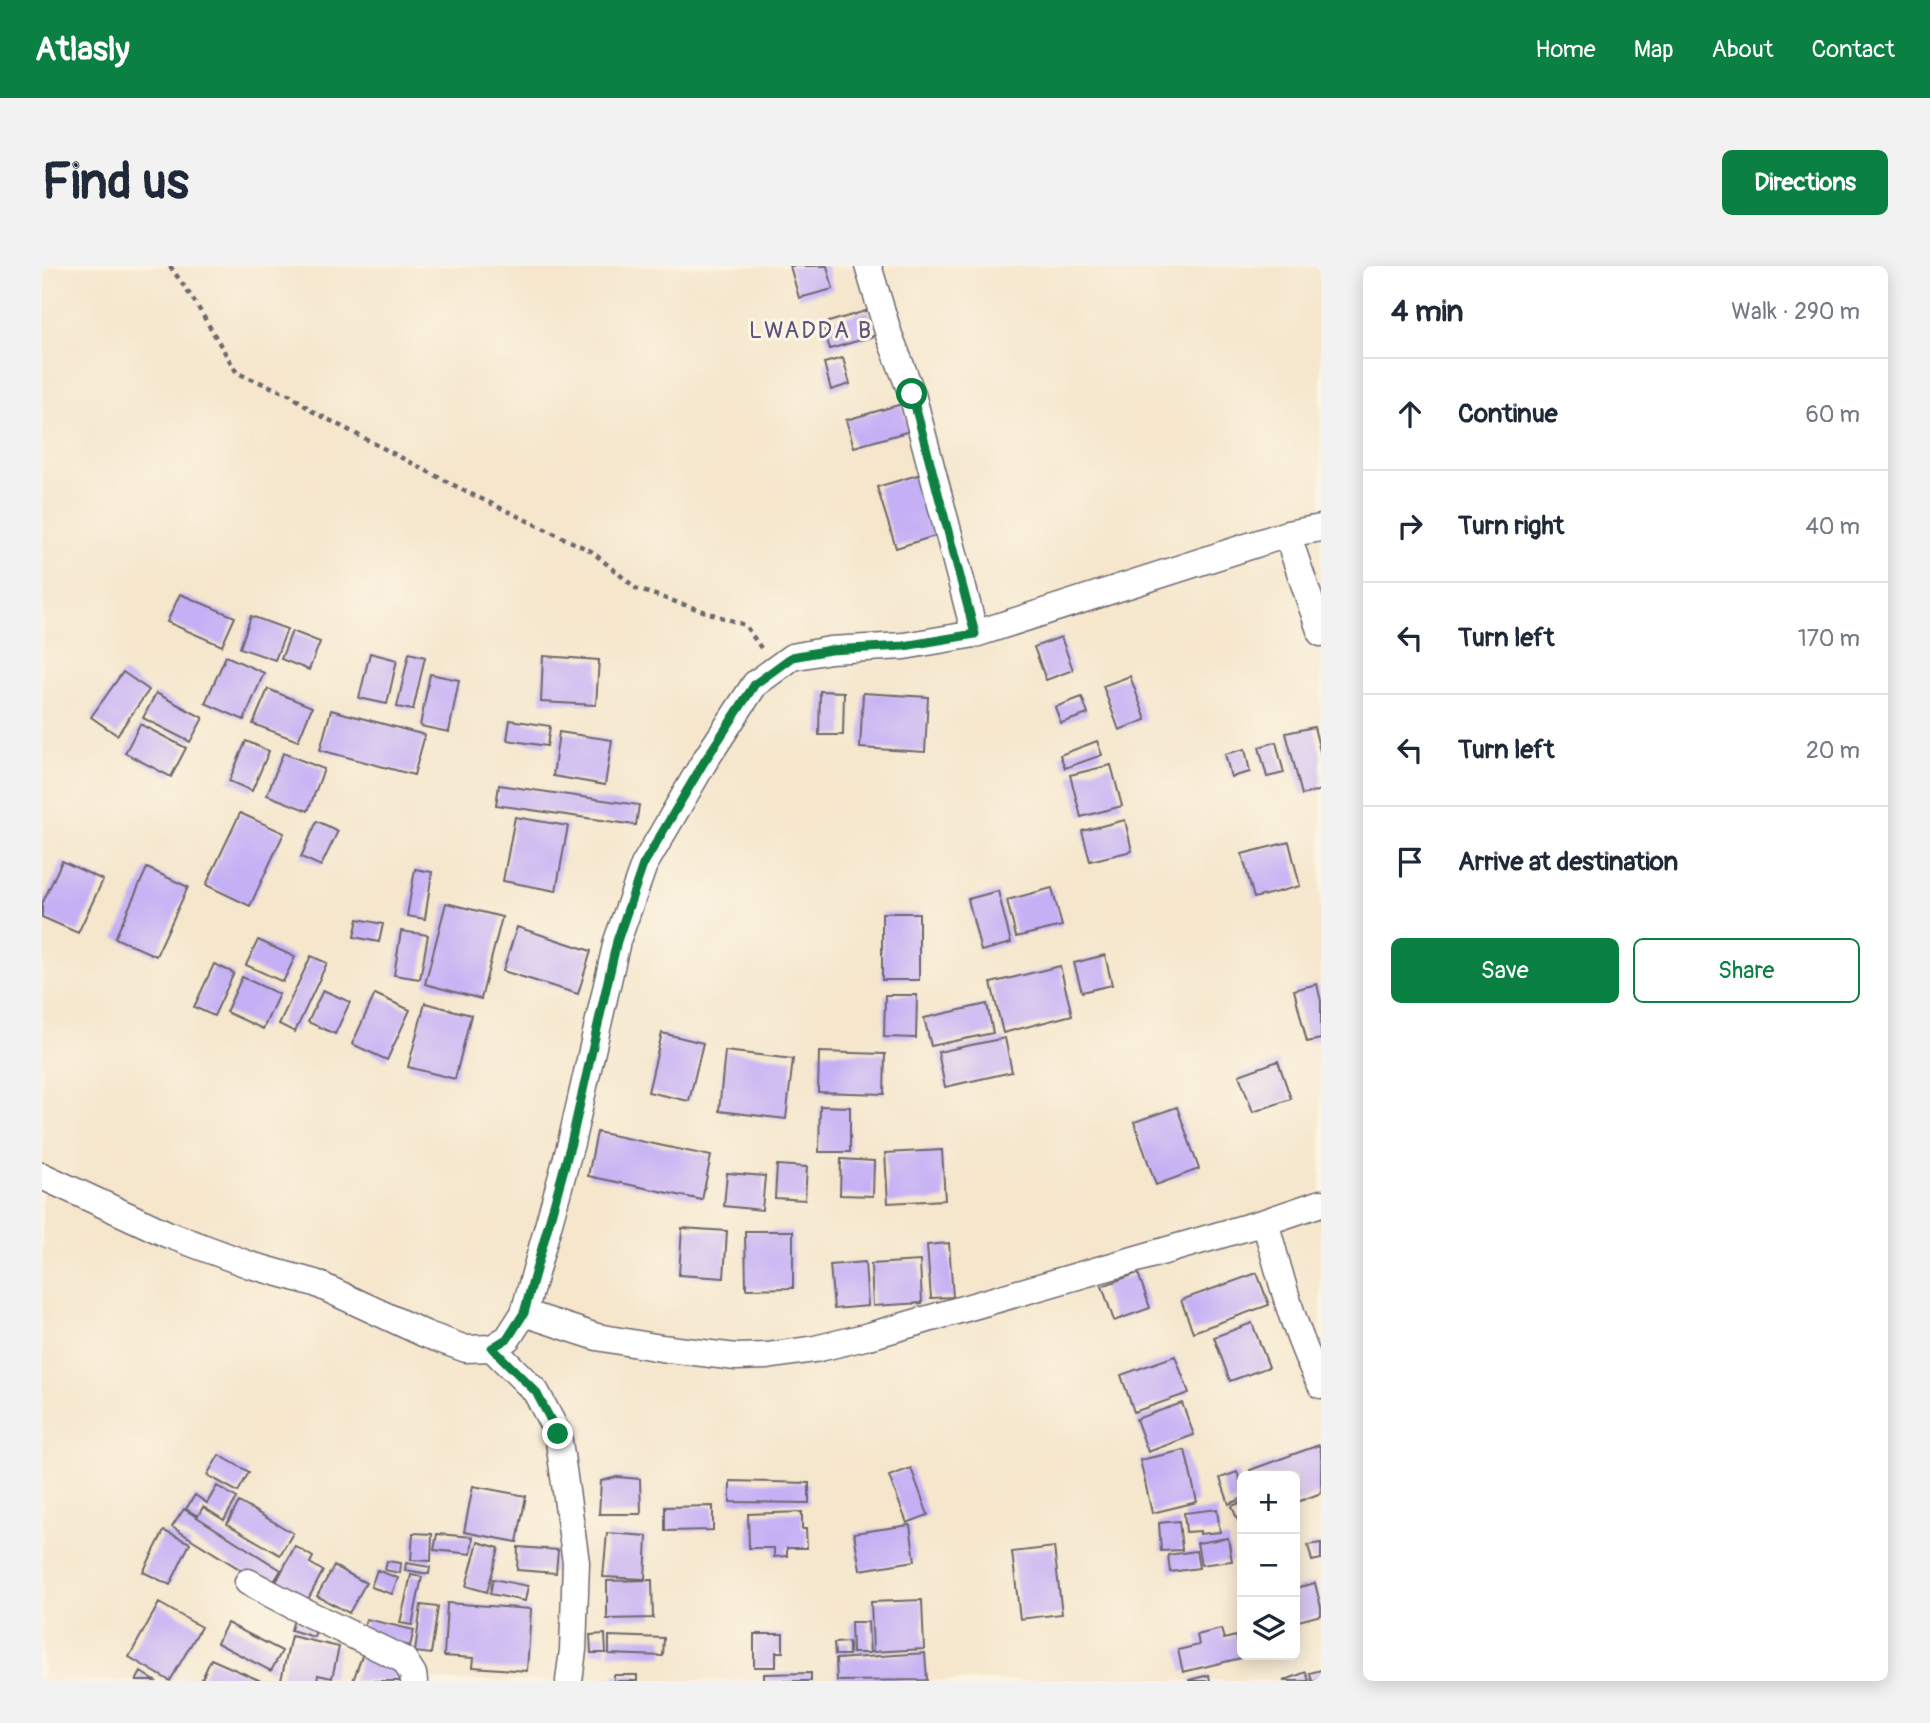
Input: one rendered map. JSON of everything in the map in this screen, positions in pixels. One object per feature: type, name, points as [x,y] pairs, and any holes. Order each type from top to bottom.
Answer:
[{"type":"street","points":[[868,266],[889,335],[912,394],[975,634]]},
{"type":"street","points":[[42,1176],[167,1234],[250,1265],[314,1283],[425,1334],[466,1349],[492,1348],[508,1338],[524,1313],[571,1143],[617,941],[643,865],[704,762],[755,684],[792,657],[830,650],[904,646],[975,634],[1287,534],[1321,528]]},
{"type":"street","points":[[1287,534],[1321,633]]},
{"type":"street","points":[[524,1313],[597,1337],[660,1349],[736,1357],[767,1356],[815,1349],[869,1336],[1265,1222],[1321,1203]]},
{"type":"street","points":[[1265,1222],[1288,1303],[1321,1385]]},
{"type":"street","points":[[492,1348],[536,1392],[558,1434],[576,1562],[573,1650],[569,1681]]},
{"type":"street","points":[[248,1582],[404,1660],[413,1674],[414,1681]]},
{"type":"path","points":[[170,266],[237,373],[291,395],[312,411],[469,494],[591,551],[637,589],[745,625],[775,669]]},
{"type":"building","points":[[790,266],[827,266],[833,289],[799,298]]},
{"type":"building","points":[[869,310],[877,335],[830,349],[822,324]]},
{"type":"building","points":[[843,358],[850,384],[831,390],[824,363]]},
{"type":"building","points":[[902,404],[910,431],[854,447],[846,420]]},
{"type":"building","points":[[921,474],[941,534],[896,548],[877,487]]},
{"type":"building","points":[[180,594],[235,617],[222,646],[167,622]]},
{"type":"building","points":[[251,616],[287,629],[275,660],[240,648]]},
{"type":"building","points":[[292,631],[320,642],[309,670],[281,659]]},
{"type":"building","points":[[1061,637],[1073,670],[1046,680],[1034,647]]},
{"type":"building","points":[[370,653],[397,660],[387,704],[359,698]]},
{"type":"building","points":[[409,653],[425,657],[413,710],[397,707]]},
{"type":"building","points":[[226,656],[264,673],[244,720],[205,703]]},
{"type":"building","points":[[543,656],[599,660],[596,705],[541,702]]},
{"type":"building","points":[[123,672],[149,690],[117,735],[91,717]]},
{"type":"building","points":[[430,674],[459,680],[449,732],[420,726]]},
{"type":"building","points":[[1130,676],[1146,720],[1119,730],[1103,686]]},
{"type":"building","points":[[268,689],[312,707],[298,741],[253,724]]},
{"type":"building","points":[[820,691],[844,692],[843,735],[819,735]]},
{"type":"building","points":[[156,693],[203,718],[190,742],[143,718]]},
{"type":"building","points":[[863,693],[928,697],[925,752],[860,748]]},
{"type":"building","points":[[1082,697],[1088,714],[1061,723],[1055,707]]},
{"type":"building","points":[[331,710],[425,735],[414,775],[320,750]]},
{"type":"building","points":[[510,720],[550,726],[547,746],[507,740]]},
{"type":"building","points":[[140,724],[186,748],[171,777],[125,753]]},
{"type":"building","points":[[1314,727],[1321,755],[1321,790],[1302,795],[1286,733]]},
{"type":"building","points":[[559,732],[612,740],[605,785],[553,776]]},
{"type":"building","points":[[246,741],[269,751],[252,791],[229,781]]},
{"type":"building","points":[[1097,741],[1102,755],[1065,768],[1060,755]]},
{"type":"building","points":[[1276,742],[1284,773],[1267,777],[1259,747]]},
{"type":"building","points":[[1245,749],[1250,772],[1231,777],[1225,754]]},
{"type":"building","points":[[283,753],[324,769],[308,811],[267,795]]},
{"type":"building","points":[[1111,765],[1122,806],[1081,817],[1070,775]]},
{"type":"building","points":[[499,785],[639,805],[636,825],[496,805]]},
{"type":"building","points":[[240,813],[284,833],[250,906],[206,885]]},
{"type":"building","points":[[515,817],[568,826],[556,891],[503,881]]},
{"type":"building","points":[[1125,820],[1132,851],[1090,861],[1082,831]]},
{"type":"building","points":[[317,821],[338,831],[321,866],[301,857]]},
{"type":"building","points":[[1289,842],[1300,886],[1254,898],[1242,854]]},
{"type":"building","points":[[62,861],[103,880],[78,933],[42,917],[42,904]]},
{"type":"building","points":[[147,868],[188,887],[156,956],[115,938]]},
{"type":"building","points":[[415,869],[432,872],[425,919],[407,916]]},
{"type":"building","points":[[1052,888],[1062,926],[1016,937],[1007,900]]},
{"type":"building","points":[[998,891],[1011,943],[981,951],[968,899]]},
{"type":"building","points":[[446,903],[502,917],[481,999],[425,984]]},
{"type":"building","points":[[882,913],[919,913],[919,980],[882,980]]},
{"type":"building","points":[[358,919],[383,924],[379,942],[354,937]]},
{"type":"building","points":[[517,927],[591,951],[578,994],[503,971]]},
{"type":"building","points":[[401,931],[428,935],[420,979],[394,975]]},
{"type":"building","points":[[258,940],[295,957],[283,982],[246,965]]},
{"type":"building","points":[[1105,955],[1112,985],[1082,992],[1074,963]]},
{"type":"building","points":[[311,956],[327,963],[295,1032],[279,1024]]},
{"type":"building","points":[[214,964],[234,973],[214,1016],[194,1007]]},
{"type":"building","points":[[1060,966],[1072,1015],[1003,1033],[991,983]]},
{"type":"building","points":[[242,977],[279,994],[263,1029],[226,1012]]},
{"type":"building","points":[[1317,984],[1321,1001],[1321,1039],[1307,1042],[1294,990]]},
{"type":"building","points":[[323,990],[350,1002],[335,1034],[308,1022]]},
{"type":"building","points":[[375,994],[410,1010],[387,1060],[352,1044]]},
{"type":"building","points":[[885,995],[917,995],[916,1038],[884,1037]]},
{"type":"building","points":[[425,1003],[471,1015],[455,1079],[408,1067]]},
{"type":"building","points":[[987,1004],[993,1033],[931,1046],[924,1018]]},
{"type":"building","points":[[662,1033],[703,1043],[689,1101],[648,1092]]},
{"type":"building","points":[[1005,1038],[1012,1072],[945,1087],[938,1052]]},
{"type":"building","points":[[725,1051],[793,1059],[786,1119],[719,1111]]},
{"type":"building","points":[[819,1052],[885,1054],[884,1094],[818,1092]]},
{"type":"building","points":[[1278,1061],[1291,1099],[1253,1112],[1239,1075]]},
{"type":"building","points":[[820,1106],[850,1107],[850,1152],[819,1152]]},
{"type":"building","points":[[1177,1107],[1199,1169],[1156,1185],[1134,1122]]},
{"type":"building","points":[[597,1132],[711,1156],[702,1200],[588,1176]]},
{"type":"building","points":[[942,1150],[945,1200],[888,1203],[885,1153]]},
{"type":"building","points":[[841,1159],[874,1161],[873,1196],[840,1195]]},
{"type":"building","points":[[777,1165],[807,1167],[805,1200],[775,1198]]},
{"type":"building","points":[[727,1173],[765,1176],[762,1210],[724,1206]]},
{"type":"building","points":[[682,1228],[727,1231],[724,1278],[679,1275]]},
{"type":"building","points":[[745,1231],[793,1231],[793,1288],[746,1289]]},
{"type":"building","points":[[949,1243],[953,1297],[931,1298],[927,1245]]},
{"type":"building","points":[[920,1261],[922,1303],[873,1306],[871,1264]]},
{"type":"building","points":[[865,1262],[868,1306],[834,1309],[830,1265]]},
{"type":"building","points":[[1138,1273],[1150,1308],[1114,1321],[1102,1286]]},
{"type":"building","points":[[1257,1273],[1269,1305],[1193,1332],[1181,1300]]},
{"type":"building","points":[[1252,1323],[1269,1367],[1230,1381],[1214,1337]]},
{"type":"building","points":[[1175,1356],[1189,1393],[1134,1412],[1121,1375]]},
{"type":"building","points":[[1182,1403],[1194,1435],[1148,1452],[1136,1419]]},
{"type":"building","points":[[1319,1445],[1321,1493],[1300,1501],[1300,1471],[1250,1470]]},
{"type":"building","points":[[1185,1450],[1197,1502],[1152,1513],[1140,1460]]},
{"type":"building","points":[[219,1455],[249,1472],[238,1492],[207,1475]]},
{"type":"building","points":[[911,1468],[928,1515],[907,1523],[889,1476]]},
{"type":"building","points":[[1237,1472],[1237,1501],[1229,1504],[1220,1478]]},
{"type":"building","points":[[617,1477],[640,1479],[641,1514],[599,1514],[601,1481]]},
{"type":"building","points":[[730,1481],[809,1483],[809,1503],[730,1502]]},
{"type":"building","points":[[217,1486],[237,1498],[224,1520],[203,1507],[198,1516],[186,1509],[195,1495],[207,1503]]},
{"type":"building","points":[[473,1486],[526,1496],[517,1542],[464,1532]]},
{"type":"building","points":[[239,1502],[293,1533],[280,1555],[227,1524]]},
{"type":"building","points":[[1237,1504],[1237,1518],[1232,1506]]},
{"type":"building","points":[[713,1506],[713,1530],[665,1531],[665,1507]]},
{"type":"building","points":[[184,1509],[281,1570],[270,1588],[172,1527]]},
{"type":"building","points":[[1217,1509],[1220,1532],[1186,1532],[1184,1513]]},
{"type":"building","points":[[802,1512],[802,1529],[806,1529],[807,1548],[787,1548],[787,1556],[774,1557],[774,1548],[749,1548],[748,1514]]},
{"type":"building","points":[[1179,1521],[1182,1550],[1161,1551],[1159,1523]]},
{"type":"building","points":[[910,1525],[915,1561],[860,1570],[854,1533]]},
{"type":"building","points":[[164,1531],[190,1543],[170,1585],[143,1572]]},
{"type":"building","points":[[413,1533],[432,1534],[431,1561],[411,1560]]},
{"type":"building","points":[[607,1533],[647,1536],[645,1579],[603,1577]]},
{"type":"building","points":[[437,1534],[473,1537],[471,1554],[434,1550]]},
{"type":"building","points":[[1228,1538],[1232,1561],[1201,1565],[1197,1543]]},
{"type":"building","points":[[478,1542],[499,1548],[487,1592],[466,1586]]},
{"type":"building","points":[[1321,1543],[1321,1559],[1312,1561],[1308,1545]]},
{"type":"building","points":[[295,1546],[313,1557],[310,1563],[323,1571],[305,1605],[273,1588]]},
{"type":"building","points":[[518,1547],[558,1550],[556,1573],[517,1570]]},
{"type":"building","points":[[1054,1547],[1062,1614],[1020,1619],[1012,1552]]},
{"type":"building","points":[[1196,1551],[1199,1568],[1170,1572],[1168,1555]]},
{"type":"building","points":[[387,1561],[401,1563],[400,1573],[385,1570]]},
{"type":"building","points":[[406,1563],[430,1567],[429,1574],[405,1570]]},
{"type":"building","points":[[334,1566],[366,1583],[349,1613],[317,1596]]},
{"type":"building","points":[[377,1570],[398,1578],[392,1594],[371,1587]]},
{"type":"building","points":[[411,1575],[422,1577],[412,1625],[400,1623]]},
{"type":"building","points":[[493,1579],[528,1586],[525,1601],[490,1594]]},
{"type":"building","points":[[652,1580],[653,1618],[607,1619],[607,1581]]},
{"type":"building","points":[[1315,1583],[1321,1615],[1300,1621],[1300,1587]]},
{"type":"building","points":[[922,1600],[924,1649],[873,1652],[871,1602]]},
{"type":"building","points":[[159,1603],[201,1627],[170,1681],[129,1657]]},
{"type":"building","points":[[447,1603],[531,1609],[527,1671],[473,1667],[474,1658],[444,1656]]},
{"type":"building","points":[[421,1605],[438,1607],[431,1654],[415,1652]]},
{"type":"building","points":[[295,1616],[318,1623],[314,1637],[291,1630]]},
{"type":"building","points":[[366,1619],[414,1630],[410,1646],[362,1634]]},
{"type":"building","points":[[851,1622],[868,1622],[870,1653],[852,1653]]},
{"type":"building","points":[[227,1623],[282,1651],[271,1671],[217,1643]]},
{"type":"building","points":[[1221,1629],[1224,1639],[1236,1636],[1237,1659],[1183,1672],[1178,1650],[1199,1645],[1197,1635]]},
{"type":"building","points":[[605,1634],[606,1653],[591,1653],[590,1635]]},
{"type":"building","points":[[754,1634],[783,1634],[783,1652],[776,1652],[776,1667],[754,1667]]},
{"type":"building","points":[[291,1636],[339,1647],[332,1678],[318,1675],[317,1681],[281,1680]]},
{"type":"building","points":[[609,1636],[664,1638],[663,1656],[609,1654]]},
{"type":"building","points":[[849,1642],[849,1655],[835,1655],[834,1643]]},
{"type":"building","points":[[364,1650],[405,1664],[399,1681],[353,1681]]},
{"type":"building","points":[[925,1653],[927,1680],[837,1681],[836,1659]]},
{"type":"building","points":[[211,1659],[261,1681],[201,1681]]},
{"type":"building","points":[[1321,1670],[1321,1681],[1312,1681],[1310,1673]]},
{"type":"building","points":[[141,1672],[155,1681],[136,1681]]},
{"type":"building","points":[[1306,1672],[1309,1681],[1283,1681]]},
{"type":"building","points":[[811,1673],[811,1681],[764,1681],[764,1674]]},
{"type":"building","points":[[614,1675],[637,1675],[637,1681],[614,1681]]},
{"type":"building","points":[[1209,1675],[1210,1681],[1189,1681],[1189,1680]]},
{"type":"district","name":"LWADDA B","points":[[811,330]]},
{"type":"route","points":[[558,1434],[536,1392],[492,1348],[508,1338],[524,1313],[571,1143],[617,941],[643,865],[704,762],[755,684],[792,657],[830,650],[904,646],[975,634],[912,394]]}]
